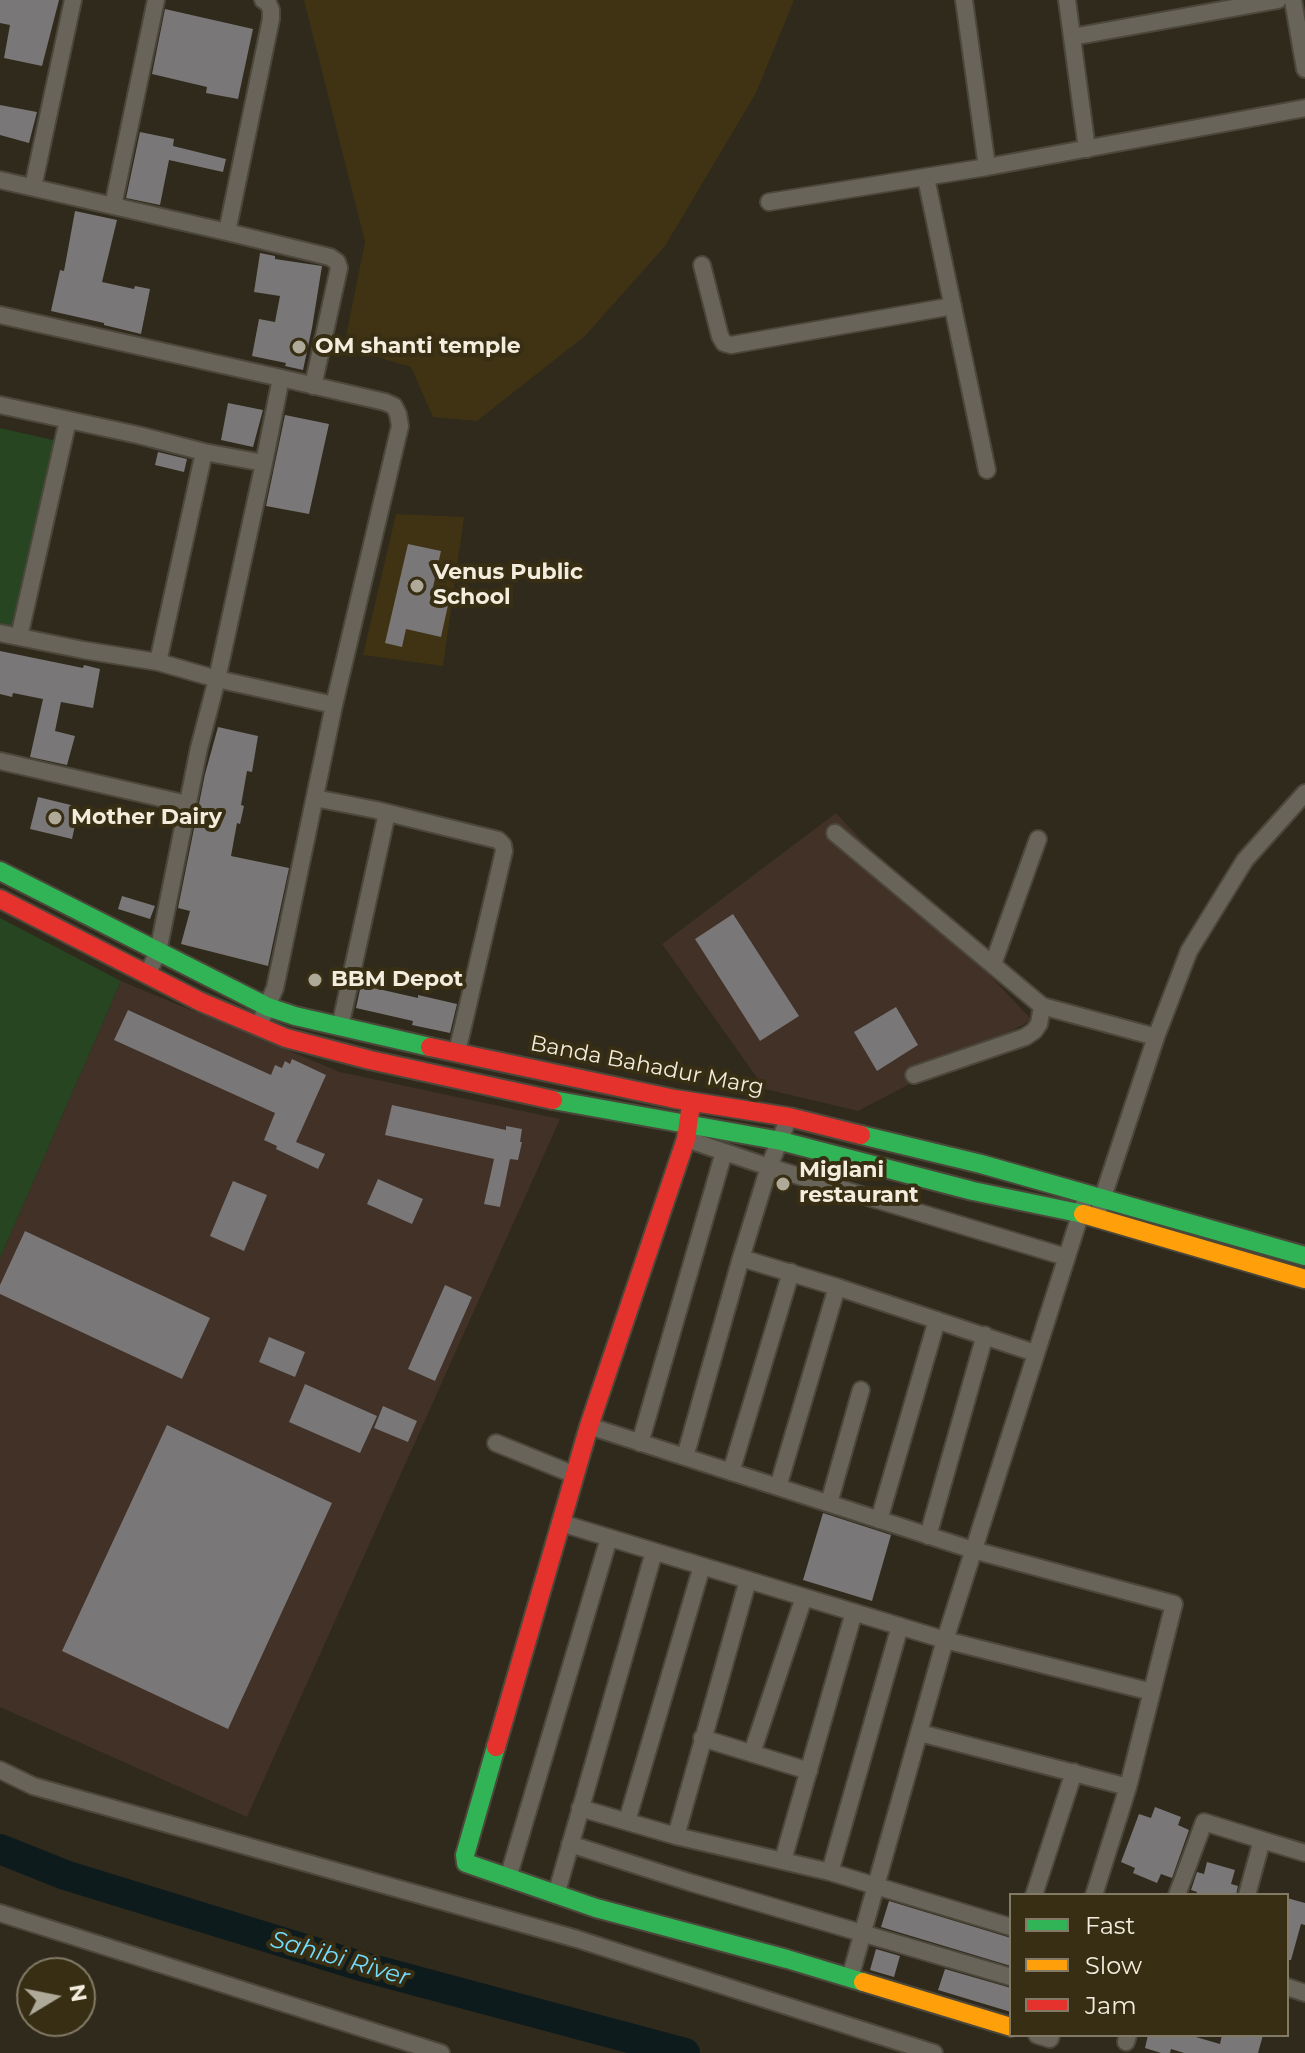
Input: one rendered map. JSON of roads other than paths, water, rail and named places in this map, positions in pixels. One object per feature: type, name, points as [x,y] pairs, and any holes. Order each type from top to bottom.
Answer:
[{"type":"street","points":[[33,187],[73,0]]},
{"type":"street","points":[[113,206],[156,0]]},
{"type":"street","points":[[227,232],[271,19],[271,10],[263,0]]},
{"type":"street","points":[[964,0],[987,167]]},
{"type":"street","points":[[1067,0],[1087,149]]},
{"type":"street","points":[[1072,37],[1278,0]]},
{"type":"street","points":[[1293,0],[1305,69]]},
{"type":"street","points":[[769,202],[926,178],[1305,108]]},
{"type":"street","points":[[926,178],[987,470]]},
{"type":"street","points":[[0,180],[330,257],[339,268],[313,386]]},
{"type":"street","points":[[702,265],[720,336],[724,343],[731,345],[953,306]]},
{"type":"street","points":[[0,315],[385,402],[394,406],[398,414],[400,426],[334,705],[275,988],[258,1026]]},
{"type":"street","points":[[147,975],[158,952],[199,748],[217,679],[281,378]]},
{"type":"street","points":[[0,405],[264,463]]},
{"type":"street","points":[[19,637],[68,420]]},
{"type":"street","points":[[158,662],[204,452]]},
{"type":"street","points":[[0,633],[158,662],[217,679],[334,705]]},
{"type":"street","points":[[0,761],[187,804]]},
{"type":"street","points":[[850,1978],[945,1640],[1066,1257],[1089,1216],[1189,951],[1245,860],[1305,793]]},
{"type":"street","points":[[315,798],[498,840],[503,845],[457,1052]]},
{"type":"street","points":[[340,1027],[387,813]]},
{"type":"street","points":[[835,833],[1042,1006],[1156,1037]]},
{"type":"street","points":[[993,964],[1038,839]]},
{"type":"street","name":"Banda Bahadur Marg","points":[[0,871],[268,1007],[295,1016],[691,1102],[789,1117],[981,1164],[1305,1256]]},
{"type":"street","points":[[0,899],[201,1002],[286,1038],[686,1132],[781,1141],[973,1191],[1089,1216],[1305,1279]]},
{"type":"street","points":[[914,1075],[1025,1037],[1039,1024],[1042,1006]]},
{"type":"street","points":[[370,1060],[378,1036]]},
{"type":"street","points":[[691,1102],[686,1132],[589,1426],[465,1855],[466,1863],[596,1908],[787,1959],[1009,2026]]},
{"type":"street","points":[[685,1457],[741,1258],[769,1167],[789,1117]]},
{"type":"street","points":[[686,1132],[724,1152],[769,1167],[1066,1257]]},
{"type":"street","points":[[640,1443],[724,1152]]},
{"type":"street","points":[[741,1258],[1035,1353]]},
{"type":"street","points":[[731,1472],[791,1272]]},
{"type":"street","points":[[778,1487],[837,1287]]},
{"type":"street","points":[[879,1520],[937,1320]]},
{"type":"street","points":[[928,1536],[985,1335]]},
{"type":"street","points":[[829,1503],[861,1390]]},
{"type":"street","points":[[589,1426],[973,1550],[1174,1604],[1128,1787],[1095,1893]]},
{"type":"street","points":[[496,1443],[575,1475]]},
{"type":"street","points":[[561,1523],[945,1640],[1152,1692]]},
{"type":"street","points":[[508,1878],[609,1538]]},
{"type":"street","points":[[556,1895],[654,1552]]},
{"type":"street","points":[[627,1821],[702,1566]]},
{"type":"street","points":[[676,1836],[748,1580]]},
{"type":"street","points":[[752,1753],[804,1597]]},
{"type":"street","points":[[783,1860],[854,1612]]},
{"type":"street","points":[[830,1872],[900,1626]]},
{"type":"street","points":[[920,1733],[1128,1787]]},
{"type":"street","points":[[702,1738],[809,1771]]},
{"type":"street","points":[[0,1770],[33,1786],[577,1939],[934,2053]]},
{"type":"street","points":[[1035,1893],[1074,1772]]},
{"type":"street","points":[[580,1808],[676,1836],[830,1872],[1009,1926]]},
{"type":"street","points":[[1178,1893],[1204,1822],[1305,1853]]},
{"type":"street","points":[[1248,1893],[1262,1840]]},
{"type":"street","points":[[570,1844],[1009,1976]]},
{"type":"street","points":[[0,1913],[441,2053]]},
{"type":"waterway","name":"Sahibi River","points":[[0,1849],[65,1875],[357,1965],[685,2053]]},
{"type":"place","name":"OM shanti temple","points":[[299,347]]},
{"type":"place","name":"Venus Public School","points":[[417,586]]},
{"type":"place","name":"Mother Dairy","points":[[55,818]]},
{"type":"place","name":"BBM Depot","points":[[315,980]]},
{"type":"place","name":"Miglani restaurant","points":[[783,1184]]}]
